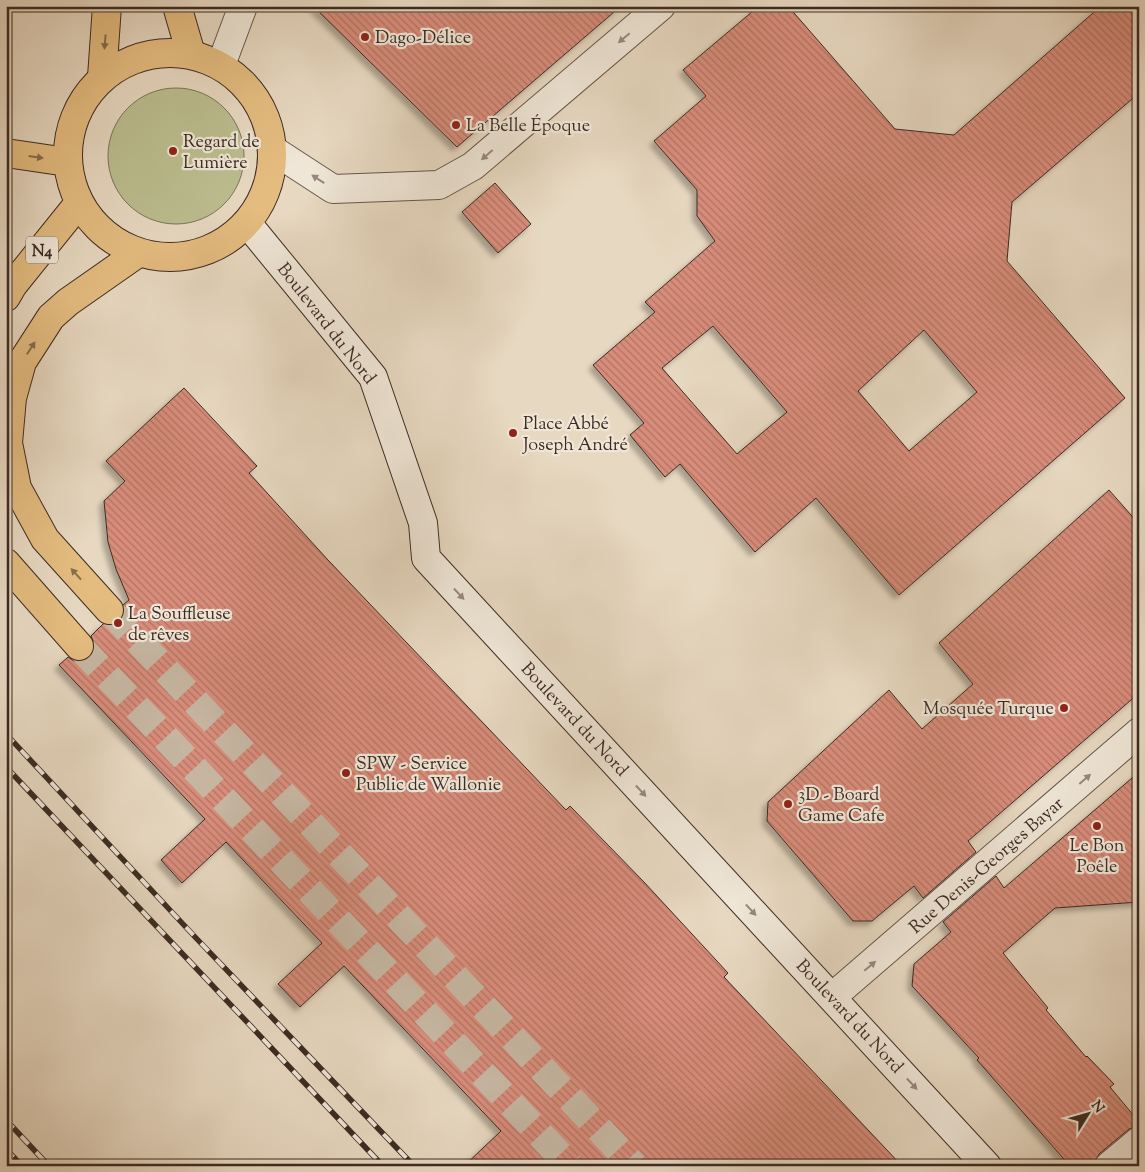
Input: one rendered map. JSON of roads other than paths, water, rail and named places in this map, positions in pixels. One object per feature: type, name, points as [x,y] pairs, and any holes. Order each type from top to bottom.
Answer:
[{"type":"main road","points":[[102,77],[108,6]]},
{"type":"main road","points":[[177,6],[192,54]]},
{"type":"main road","points":[[160,52],[192,54],[221,66],[248,87],[266,116],[273,150],[267,189],[247,223],[224,243],[196,254],[167,258],[138,252],[104,233],[79,203],[71,183],[67,162],[69,130],[81,102],[102,77],[129,60],[160,52]]},
{"type":"main road","points":[[6,153],[67,162]]},
{"type":"main road","name":"N4","points":[[6,297],[13,285],[79,203]]},
{"type":"main road","points":[[109,610],[45,539],[17,488],[8,443],[12,398],[22,362],[51,316],[138,252]]},
{"type":"main road","points":[[6,563],[79,646]]},
{"type":"street","points":[[221,66],[244,6]]},
{"type":"street","points":[[273,150],[333,189],[439,184],[474,166],[661,6]]},
{"type":"street","name":"Boulevard du Nord","points":[[247,223],[373,377],[423,523],[426,558],[987,1166]]},
{"type":"street","name":"Rue Denis-Georges Bayar","points":[[832,997],[1139,732]]},
{"type":"street","points":[[1109,1166],[1139,1141]]},
{"type":"tunnel","points":[[109,610],[634,1166]]},
{"type":"tunnel","points":[[79,646],[570,1166]]},
{"type":"railway","points":[[6,734],[196,938],[414,1166]]},
{"type":"railway","points":[[6,767],[383,1166]]},
{"type":"railway","points":[[6,1120],[49,1166]]},
{"type":"railway","points":[[6,1149],[22,1166]]},
{"type":"place","name":"Dago-Délice","points":[[365,37]]},
{"type":"place","name":"La Belle Époque","points":[[456,125]]},
{"type":"place","name":"Regard de Lumière","points":[[173,151]]},
{"type":"place","name":"Place Abbé Joseph André","points":[[513,433]]},
{"type":"place","name":"La Souffleuse de rêves","points":[[118,623]]},
{"type":"place","name":"Mosquée Turque","points":[[1064,708]]},
{"type":"place","name":"SPW - Service Public de Wallonie","points":[[346,773]]},
{"type":"place","name":"3D - Board Game Cafe","points":[[788,804]]},
{"type":"place","name":"Le Bon Poêle","points":[[1097,826]]}]
